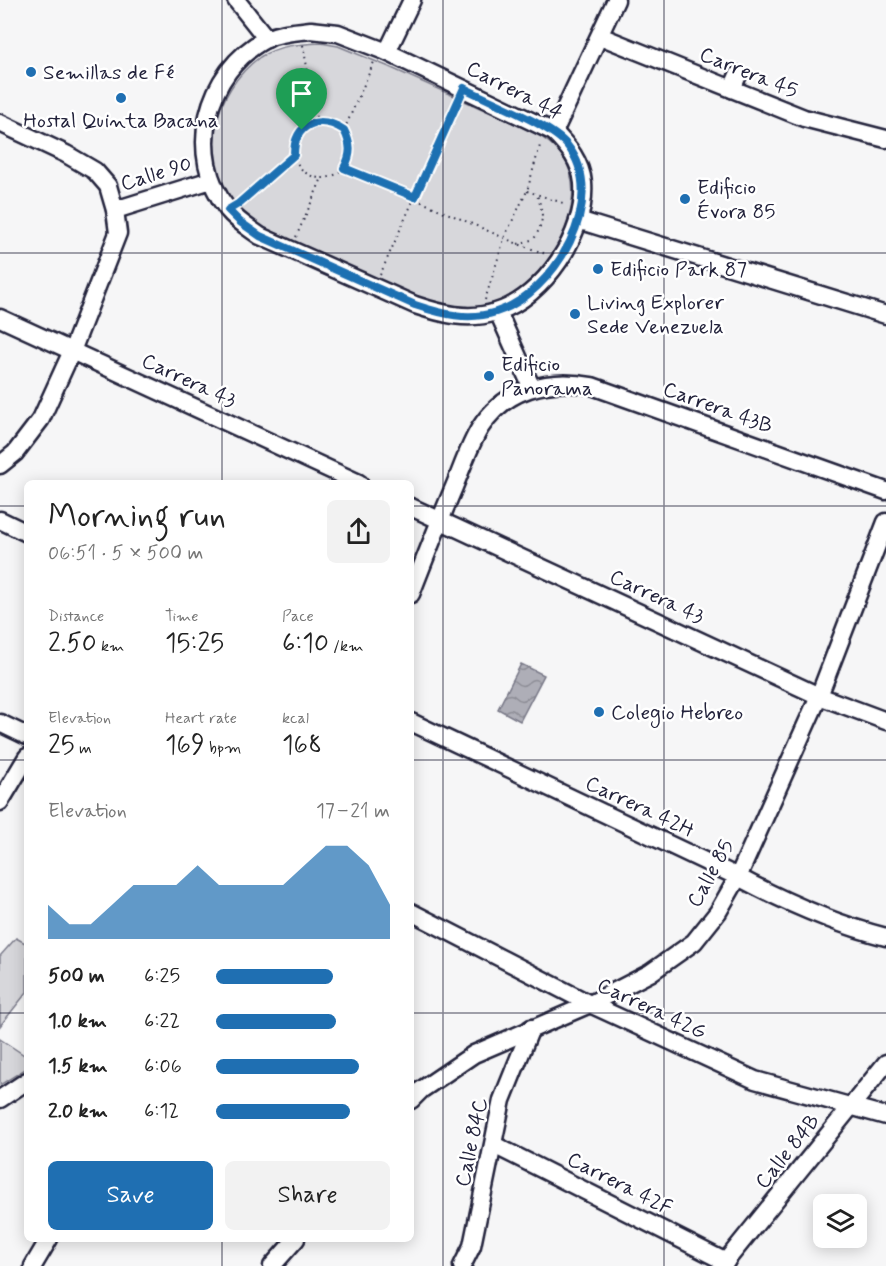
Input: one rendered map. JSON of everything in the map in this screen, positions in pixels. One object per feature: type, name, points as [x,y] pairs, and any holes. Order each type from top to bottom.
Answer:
[{"type":"street","points":[[236,0],[267,39]]},
{"type":"street","points":[[383,50],[412,0]]},
{"type":"street","points":[[550,130],[600,36],[616,0]]},
{"type":"street","name":"Carrera 44","points":[[267,39],[280,34],[311,30],[338,33],[383,50],[550,130],[568,146],[578,163],[583,182],[583,201],[572,237],[560,259],[543,282],[529,293],[493,313]]},
{"type":"street","name":"Carrera 45","points":[[600,36],[735,82],[804,118],[886,139]]},
{"type":"street","name":"Calle 90","points":[[0,465],[15,453],[41,419],[72,351],[116,240],[118,233],[115,210],[211,180],[206,157],[205,134],[208,110],[217,88],[230,69],[247,52],[267,39]]},
{"type":"street","points":[[0,123],[66,154],[95,171],[108,186],[115,210]]},
{"type":"street","points":[[211,180],[228,210],[260,236],[415,305],[450,315],[471,316],[493,313],[531,387],[506,402],[485,420],[479,430],[414,586]]},
{"type":"street","points":[[579,214],[886,315]]},
{"type":"street","name":"Carrera 43","points":[[0,318],[352,480]]},
{"type":"street","name":"Carrera 43B","points":[[531,387],[557,382],[573,382],[592,386],[886,491]]},
{"type":"street","name":"Carrera 43","points":[[414,508],[819,696],[886,721]]},
{"type":"street","points":[[0,520],[24,532]]},
{"type":"street","name":"Calle 85","points":[[414,1097],[474,1054],[590,1004],[650,973],[694,942],[718,912],[738,877],[819,696],[886,522]]},
{"type":"street","points":[[0,723],[24,735]]},
{"type":"street","name":"Carrera 42H","points":[[414,723],[738,877],[787,903],[886,938]]},
{"type":"street","points":[[0,802],[24,762]]},
{"type":"street","name":"Carrera 42G","points":[[414,914],[590,1004],[755,1080],[886,1116]]},
{"type":"street","name":"Calle 84C","points":[[462,1266],[472,1245],[502,1100],[531,1028]]},
{"type":"street","name":"Calle 84B","points":[[724,1264],[886,1063]]},
{"type":"street","points":[[0,1099],[24,1083]]},
{"type":"street","name":"Carrera 42F","points":[[494,1145],[724,1264]]},
{"type":"street","points":[[35,1265],[47,1242]]},
{"type":"street","points":[[272,1266],[293,1242]]},
{"type":"path","points":[[300,31],[317,122]]},
{"type":"path","points":[[344,130],[327,122],[309,125],[297,138],[294,155],[297,163],[310,176],[322,178],[337,174],[344,168],[351,150],[344,130],[383,50]]},
{"type":"path","points":[[378,280],[464,88]]},
{"type":"path","points":[[493,313],[484,302],[505,236],[527,191],[550,130]]},
{"type":"path","points":[[228,210],[294,155]]},
{"type":"path","points":[[344,168],[505,236],[518,244],[560,259]]},
{"type":"path","points":[[295,240],[322,178]]},
{"type":"path","points":[[527,191],[579,214]]},
{"type":"path","points":[[518,244],[534,239],[541,227],[542,210],[537,195]]},
{"type":"shaded area","points":[[321,43],[338,46],[387,66],[533,132],[558,150],[570,174],[573,195],[568,218],[559,241],[546,262],[530,281],[512,296],[493,305],[473,309],[453,309],[430,304],[302,246],[258,224],[236,208],[223,190],[216,170],[213,149],[215,128],[221,107],[231,88],[244,71],[260,57],[289,46]]},
{"type":"shaded area","points":[[16,938],[24,942],[24,996],[0,1026],[0,956]]},
{"type":"shaded area","points":[[0,1039],[24,1055],[24,1070],[0,1085]]},
{"type":"water","points":[[521,664],[544,675],[520,721],[498,709]]},
{"type":"place","name":"Semillas de Fé","points":[[31,72]]},
{"type":"place","name":"Hostal Quinta Bacana","points":[[121,98]]},
{"type":"place","name":"Edificio Évora 85","points":[[685,199]]},
{"type":"place","name":"Edificio Park 87","points":[[598,269]]},
{"type":"place","name":"Living Explorer Sede Venezuela","points":[[575,314]]},
{"type":"place","name":"Edificio Panorama","points":[[489,376]]},
{"type":"place","name":"Colegio Hebreo","points":[[599,712]]},
{"type":"route","points":[[464,88],[554,132],[568,146],[578,163],[583,182],[583,201],[572,237],[564,253],[543,282],[514,304],[498,312],[459,316],[441,314],[415,305],[260,236],[228,210],[294,155],[294,146],[302,130],[317,122],[336,125],[344,130],[351,150],[344,168],[415,197],[464,88]]}]
